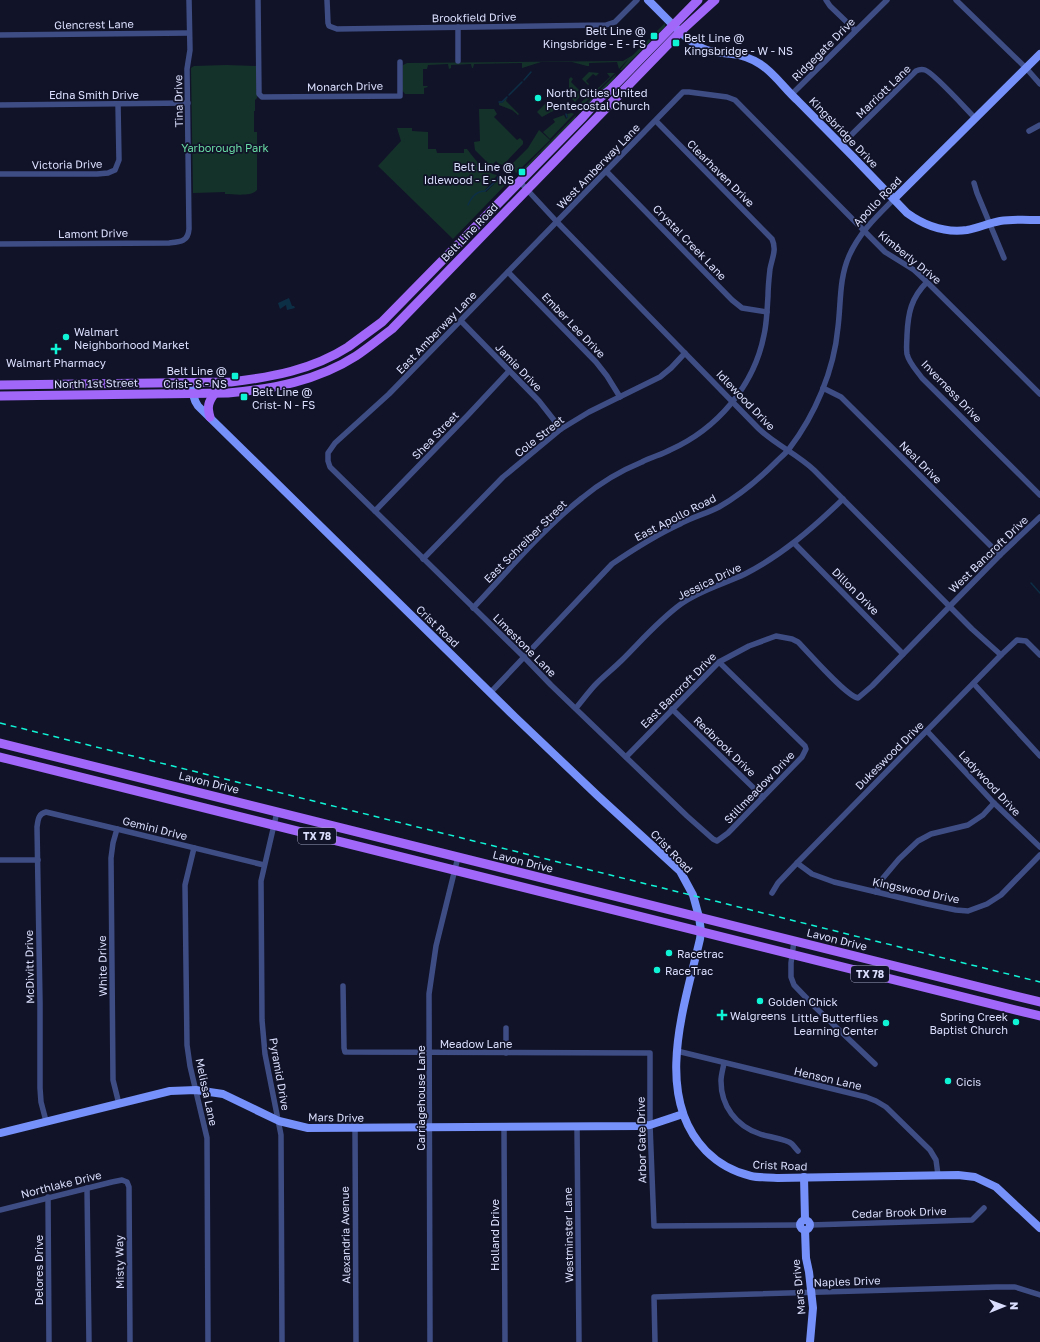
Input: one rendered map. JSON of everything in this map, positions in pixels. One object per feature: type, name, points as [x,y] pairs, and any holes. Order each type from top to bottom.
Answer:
[{"type":"main road","name":"Belt Line Road","points":[[192,394],[261,390],[286,385],[317,376],[355,356],[392,329],[591,124],[677,28],[698,0]]},
{"type":"main road","name":"Belt Line Road","points":[[191,382],[231,382],[262,379],[312,365],[347,348],[382,322],[584,117],[600,98],[677,28],[715,0]]},
{"type":"main road","points":[[584,117],[591,124]]},
{"type":"main road","name":"North 1st Street","points":[[0,385],[191,382]]},
{"type":"main road","points":[[95,384],[97,395]]},
{"type":"main road","points":[[210,417],[208,405],[210,399],[216,393]]},
{"type":"main road","name":"North 1st Street","points":[[0,396],[192,394]]},
{"type":"main road","name":"Lavon Drive","points":[[0,743],[1040,1002]]},
{"type":"main road","name":"TX 78","points":[[0,757],[1040,1016]]},
{"type":"main road","points":[[369,849],[373,836]]},
{"type":"main road","points":[[971,999],[974,986]]},
{"type":"street","name":"Tina Drive","points":[[186,239],[189,232],[187,69],[190,50],[189,0]]},
{"type":"street","name":"Monarch Drive","points":[[258,0],[259,94],[262,97],[400,96],[400,62]]},
{"type":"street","name":"Brookfield Drive","points":[[327,0],[328,23],[329,26],[333,28],[606,25],[615,22],[637,0]]},
{"type":"street","name":"Kingsbridge Drive","points":[[648,0],[677,28],[702,48],[720,54],[733,54],[748,58],[761,64],[907,213],[915,219],[936,228],[946,230],[966,230],[1009,220],[1040,220]]},
{"type":"street","points":[[826,0],[830,6],[855,30]]},
{"type":"street","name":"Ridgegate Drive","points":[[791,95],[887,0]]},
{"type":"street","points":[[956,0],[1026,68],[1040,84]]},
{"type":"street","points":[[458,27],[458,61]]},
{"type":"street","name":"Glencrest Lane","points":[[0,35],[189,33]]},
{"type":"street","name":"Apollo Road","points":[[788,450],[813,410],[823,388],[837,339],[839,300],[844,271],[853,247],[863,231],[1040,54]]},
{"type":"street","name":"Marriott Lane","points":[[841,145],[856,132],[916,71],[919,70],[925,70],[937,79],[975,118]]},
{"type":"street","name":"West Amberway Lane","points":[[557,222],[683,92],[727,97],[735,100]]},
{"type":"street","name":"Kimberly Drive","points":[[735,100],[863,231],[885,252],[914,270],[1040,394]]},
{"type":"street","name":"Edna Smith Drive","points":[[0,104],[188,103]]},
{"type":"street","name":"Victoria Drive","points":[[0,174],[98,174],[108,173],[115,170],[119,160],[118,104]]},
{"type":"street","name":"Clearhaven Drive","points":[[656,121],[772,239]]},
{"type":"street","points":[[1029,131],[1040,125]]},
{"type":"street","name":"Crystal Creek Lane","points":[[606,171],[732,300],[742,308],[767,312]]},
{"type":"street","name":"Idlewood Drive","points":[[520,182],[557,222],[769,438],[804,460],[972,629],[1001,655]]},
{"type":"street","points":[[974,183],[977,194],[1004,258]]},
{"type":"street","name":"East Amberway Lane","points":[[328,453],[335,443],[389,394],[557,222]]},
{"type":"street","name":"Lamont Drive","points":[[0,244],[169,243],[182,242],[186,239]]},
{"type":"street","name":"East Schreiber Street","points":[[473,608],[544,532],[581,498],[606,480],[693,438],[708,428],[733,402],[756,362],[764,335],[769,281],[775,252],[775,245],[772,239]]},
{"type":"street","name":"Ember Lee Drive","points":[[508,272],[596,362],[620,397]]},
{"type":"street","name":"Inverness Drive","points":[[927,282],[919,290],[912,303],[909,316],[908,354],[914,367],[922,378],[1040,495]]},
{"type":"street","name":"Jamie Drive","points":[[461,321],[539,401],[561,429]]},
{"type":"street","name":"Cole Street","points":[[423,559],[503,477],[561,429],[589,412],[660,377],[685,353]]},
{"type":"street","name":"Shea Street","points":[[375,511],[509,371]]},
{"type":"street","name":"Crist Road","points":[[191,382],[192,394],[195,402],[490,692],[598,796],[680,871],[693,895],[701,931],[680,1025],[677,1051],[677,1084],[679,1100],[683,1114],[697,1142],[724,1165],[750,1176],[778,1178],[958,1174],[975,1177],[987,1182],[1001,1192],[1040,1228]]},
{"type":"street","name":"Neal Drive","points":[[823,388],[841,397],[1000,555]]},
{"type":"street","name":"East Apollo Road","points":[[490,692],[612,564],[666,530],[719,507],[745,489],[788,450]]},
{"type":"street","name":"Limestone Lane","points":[[328,453],[330,467],[423,559],[687,816],[713,839],[717,841],[720,839]]},
{"type":"street","name":"Jessica Drive","points":[[576,708],[596,684],[657,624],[682,604],[694,596],[744,574],[769,561],[794,543],[843,499]]},
{"type":"street","name":"West Bancroft Drive","points":[[950,606],[1040,517]]},
{"type":"street","name":"Dillon Drive","points":[[794,543],[904,654]]},
{"type":"street","name":"East Bancroft Drive","points":[[626,757],[719,662],[749,646],[776,636],[792,639],[798,642],[854,697],[858,698],[904,654],[950,606]]},
{"type":"street","name":"Dukeswood Drive","points":[[772,893],[778,883],[797,863],[1017,640],[1026,641],[1040,655]]},
{"type":"street","name":"Stillmeadow Drive","points":[[719,662],[806,746],[806,751],[802,757],[728,833],[720,839]]},
{"type":"street","points":[[974,684],[1040,756]]},
{"type":"street","name":"Redbrook Drive","points":[[672,709],[763,797]]},
{"type":"street","name":"Ladywood Drive","points":[[927,731],[994,803],[1040,847]]},
{"type":"street","points":[[876,892],[883,878],[899,859],[918,841],[931,834],[968,825],[983,815],[994,803]]},
{"type":"street","name":"Gemini Drive","points":[[42,814],[46,812],[264,866]]},
{"type":"street","name":"Pyramid Drive","points":[[278,812],[261,881],[262,1020],[265,1054],[281,1134],[282,1342]]},
{"type":"street","name":"McDivitt Drive","points":[[42,814],[39,817],[37,827],[40,1088],[41,1102],[46,1121]]},
{"type":"street","name":"White Drive","points":[[117,829],[111,858],[113,1080],[119,1104]]},
{"type":"street","name":"Melissa Lane","points":[[194,848],[185,885],[187,1038],[190,1066],[207,1138],[208,1342]]},
{"type":"street","name":"Kingswood Drive","points":[[797,863],[812,874],[834,882],[927,904],[968,911],[987,904],[1001,895],[1040,855]]},
{"type":"street","name":"Carriagehouse Lane","points":[[430,1342],[429,994],[436,946],[458,857]]},
{"type":"street","points":[[0,860],[38,860]]},
{"type":"street","points":[[794,941],[791,954],[792,977],[794,985],[875,1064]]},
{"type":"street","name":"Meadow Lane","points":[[343,986],[345,1052],[430,1054],[650,1053]]},
{"type":"street","points":[[506,1028],[506,1053]]},
{"type":"street","name":"Henson Lane","points":[[677,1051],[866,1097],[876,1101],[886,1107],[930,1150],[936,1160],[938,1175]]},
{"type":"street","name":"Arbor Gate Drive","points":[[650,1053],[650,1125],[654,1226]]},
{"type":"street","points":[[724,1063],[721,1080],[722,1092],[725,1104],[732,1115],[740,1124],[749,1130],[791,1143],[798,1151]]},
{"type":"street","name":"Mars Drive","points":[[0,1133],[170,1092],[196,1090],[223,1094],[279,1121],[308,1128],[577,1127],[650,1125],[683,1114]]},
{"type":"street","name":"Holland Drive","points":[[504,1127],[504,1342]]},
{"type":"street","name":"Westminster Lane","points":[[577,1127],[579,1342]]},
{"type":"street","name":"Alexandria Avenue","points":[[355,1128],[356,1342]]},
{"type":"street","name":"Mars Drive","points":[[804,1177],[806,1258],[810,1272],[812,1292],[810,1342]]},
{"type":"street","name":"Northlake Drive","points":[[0,1210],[122,1180],[127,1182]]},
{"type":"street","name":"Misty Way","points":[[127,1182],[129,1187],[130,1342]]},
{"type":"street","points":[[87,1188],[89,1342]]},
{"type":"street","name":"Delores Drive","points":[[48,1198],[49,1342]]},
{"type":"street","name":"Cedar Brook Drive","points":[[654,1226],[805,1225],[972,1220],[984,1208]]},
{"type":"street","name":"Naples Drive","points":[[655,1342],[654,1297],[996,1287],[1015,1288],[1040,1295]]},
{"type":"green space","points":[[665,23],[665,27],[622,70],[620,70],[629,58],[619,69],[617,62],[589,63],[589,66],[587,66],[572,62],[541,62],[522,68],[522,63],[474,64],[473,68],[471,64],[451,65],[451,68],[449,69],[448,64],[428,65],[427,69],[423,69],[423,86],[428,87],[424,88],[424,94],[405,94],[402,90],[403,65],[407,63],[623,61],[633,55]]},
{"type":"green space","name":"Yarborough Park","points":[[194,66],[256,66],[257,98],[255,100],[254,111],[254,132],[257,132],[257,190],[251,194],[242,195],[225,194],[225,192],[193,193],[191,68]]},
{"type":"green space","points":[[589,72],[599,73],[596,76],[593,74],[586,81],[589,84],[588,85],[582,79]]},
{"type":"green space","points":[[607,73],[615,73],[581,107],[579,104],[592,93],[592,89],[595,91],[610,77]]},
{"type":"green space","points":[[616,74],[613,81],[609,85],[585,108],[582,108]]},
{"type":"green space","points":[[571,77],[573,79],[571,82],[579,90],[571,98],[569,96],[572,94],[569,92],[569,79]]},
{"type":"green space","points":[[584,87],[586,90],[575,102],[572,99]]},
{"type":"green space","points":[[507,98],[506,101],[519,114],[518,115],[512,110],[499,105],[499,103],[502,103]]},
{"type":"green space","points":[[546,103],[551,112],[542,117],[537,112]]},
{"type":"green space","points":[[547,103],[559,103],[561,105],[563,103],[565,105],[551,112]]},
{"type":"green space","points":[[479,109],[494,109],[497,114],[494,117],[517,140],[520,138],[523,141],[523,144],[503,165],[496,161],[491,166],[475,150],[474,142],[480,141]]},
{"type":"green space","points":[[567,114],[574,114],[550,139],[543,132],[555,122],[553,119],[564,115],[566,119],[568,117]]},
{"type":"green space","points":[[576,115],[575,119],[542,153],[540,153],[522,174],[518,174]]},
{"type":"green space","points":[[397,128],[412,128],[412,131],[428,132],[428,149],[436,149],[437,153],[464,153],[464,149],[467,149],[484,169],[497,175],[485,190],[486,192],[498,180],[500,175],[505,176],[510,180],[453,239],[378,166],[401,141]]},
{"type":"green space","points":[[539,130],[550,140],[516,173],[513,163],[528,148]]},
{"type":"water","points":[[289,298],[292,306],[295,308],[287,310],[286,305],[280,309],[278,303]]},
{"type":"waterway","points":[[524,80],[531,72]]},
{"type":"waterway","points":[[509,95],[522,82]]},
{"type":"waterway","points":[[499,102],[502,102],[507,97]]},
{"type":"waterway","points":[[468,205],[474,195],[485,191],[497,180],[499,175]]},
{"type":"waterway","points":[[1031,583],[1040,593]]},
{"type":"railway","points":[[0,723],[1040,982]]},
{"type":"place","name":"Belt Line @ Kingsbridge - E - FS","points":[[654,36]]},
{"type":"place","name":"Belt Line @ Kingsbridge - W - NS","points":[[676,43]]},
{"type":"place","name":"North Cities United Pentecostal Church","points":[[538,98]]},
{"type":"place","name":"Belt Line @ Idlewood - E - NS","points":[[522,172]]},
{"type":"place","name":"Walmart Neighborhood Market","points":[[66,337]]},
{"type":"place","name":"Walmart Pharmacy","points":[[56,349]]},
{"type":"place","name":"Belt Line @ Crist- S - NS","points":[[235,376]]},
{"type":"place","name":"Belt Line @ Crist- N - FS","points":[[244,397]]},
{"type":"place","name":"Racetrac","points":[[669,953]]},
{"type":"place","name":"RaceTrac","points":[[657,970]]},
{"type":"place","name":"Golden Chick","points":[[760,1001]]},
{"type":"place","name":"Walgreens","points":[[722,1015]]},
{"type":"place","name":"Spring Creek Baptist Church","points":[[1016,1022]]},
{"type":"place","name":"Little Butterflies Learning Center","points":[[886,1023]]},
{"type":"place","name":"Cicis","points":[[948,1081]]}]
